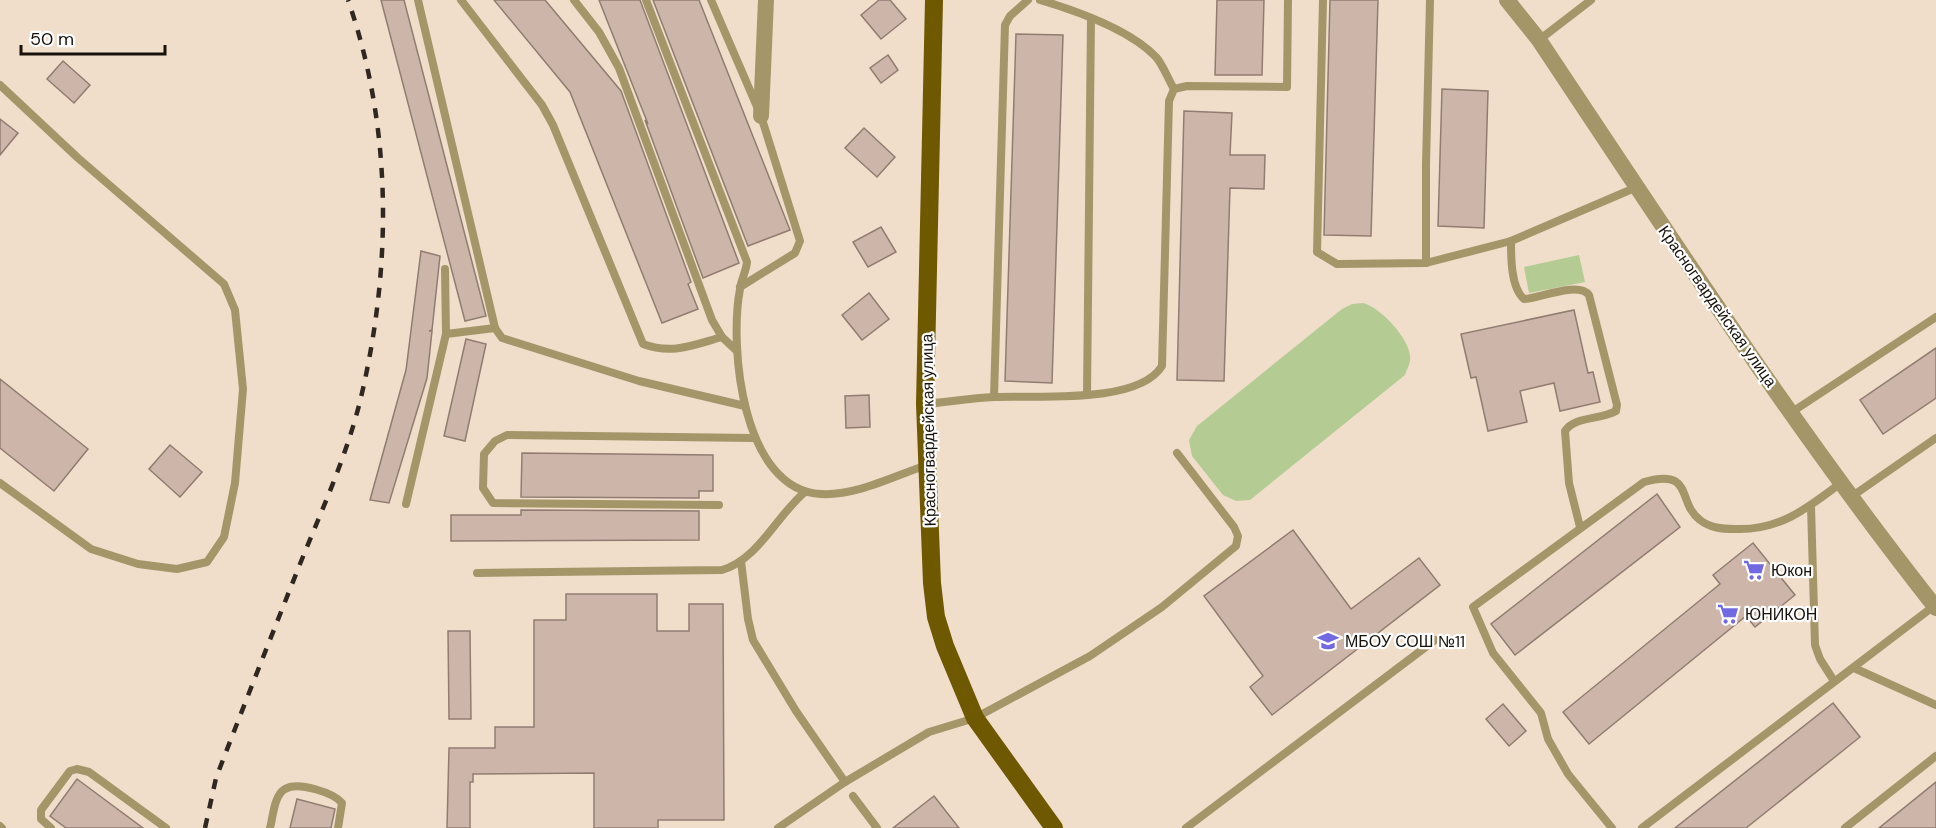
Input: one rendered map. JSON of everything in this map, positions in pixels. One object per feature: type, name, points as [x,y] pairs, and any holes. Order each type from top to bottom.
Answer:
[{"type":"main road","name":"Красногвардейская улица","points":[[934,0],[925,404],[932,583],[936,617],[945,646],[975,718],[1054,828]]},
{"type":"street","points":[[762,116],[766,0]]},
{"type":"street","name":"Красногвардейская улица","points":[[1507,0],[1539,40],[1637,187],[1846,490],[1935,607]]},
{"type":"lane","points":[[417,0],[495,328],[502,338],[639,381],[745,406]]},
{"type":"lane","points":[[461,0],[542,105],[553,125],[643,344],[660,351],[680,349],[722,337]]},
{"type":"lane","points":[[574,0],[599,32],[619,68],[712,320],[722,337],[737,351]]},
{"type":"lane","points":[[646,0],[747,262],[740,287],[737,351],[745,406],[754,438],[783,480],[805,492],[823,494],[849,490],[927,465]]},
{"type":"lane","points":[[711,0],[762,116],[800,241],[795,253],[740,287]]},
{"type":"lane","points":[[994,397],[1005,25],[1010,16],[1028,0]]},
{"type":"lane","points":[[1040,0],[1111,27],[1156,57],[1174,89]]},
{"type":"lane","points":[[1174,89],[1187,86],[1287,87],[1288,0]]},
{"type":"lane","points":[[1323,0],[1317,252],[1337,264],[1426,263],[1510,241],[1637,187]]},
{"type":"lane","points":[[1426,263],[1425,164],[1430,0]]},
{"type":"lane","points":[[1539,40],[1591,0]]},
{"type":"lane","points":[[1087,395],[1091,18]]},
{"type":"lane","points":[[0,85],[78,158],[224,284],[235,310],[243,389],[235,483],[224,537],[207,562],[177,569],[138,564],[92,549],[0,483]]},
{"type":"lane","points":[[925,404],[994,397],[1058,398],[1087,395],[1148,381],[1156,375],[1162,366],[1169,100],[1174,89]]},
{"type":"lane","points":[[1510,241],[1517,289],[1524,299],[1582,289],[1589,295],[1617,405],[1616,411],[1610,414],[1573,423],[1564,431],[1569,483],[1580,528]]},
{"type":"lane","points":[[406,504],[432,402],[446,334],[445,269]]},
{"type":"lane","points":[[1792,412],[1936,317]]},
{"type":"lane","points":[[446,334],[495,328]]},
{"type":"lane","points":[[719,505],[493,503],[483,488],[484,454],[495,441],[507,435],[754,438]]},
{"type":"lane","points":[[1612,828],[1568,774],[1548,739],[1541,713],[1493,652],[1473,607],[1644,483],[1658,479],[1673,480],[1684,488],[1698,519],[1712,527],[1751,530],[1792,519],[1811,506],[1846,490],[1936,438]]},
{"type":"lane","points":[[778,828],[845,782],[928,732],[975,718],[1090,656],[1162,607],[1236,546],[1239,537],[1234,526],[1177,453]]},
{"type":"lane","points":[[477,573],[722,570],[741,561],[789,505],[805,492]]},
{"type":"lane","points":[[1811,506],[1815,645],[1820,659],[1834,681]]},
{"type":"lane","points":[[741,561],[753,640],[796,711],[845,782]]},
{"type":"lane","points":[[1642,828],[1935,607]]},
{"type":"lane","points":[[1186,828],[1435,640]]},
{"type":"lane","points":[[1854,668],[1936,705]]},
{"type":"lane","points":[[1845,828],[1936,756]]},
{"type":"lane","points":[[51,828],[41,819],[41,810],[70,771],[77,769],[89,771],[166,828]]},
{"type":"lane","points":[[270,828],[278,797],[285,789],[297,786],[335,794],[342,803],[338,828]]},
{"type":"lane","points":[[853,796],[877,828]]},
{"type":"green space","points":[[1579,255],[1585,282],[1529,293],[1524,267]]},
{"type":"green space","points":[[1363,303],[1385,317],[1405,341],[1410,359],[1405,375],[1250,500],[1236,501],[1223,495],[1192,456],[1189,440],[1197,426],[1342,309],[1352,304]]},
{"type":"building","points":[[381,0],[404,0],[486,316],[465,321]]},
{"type":"building","points":[[494,0],[545,0],[621,91],[691,282],[688,284],[698,309],[662,323],[570,92]]},
{"type":"building","points":[[599,0],[640,0],[739,263],[703,278],[645,120],[648,124]]},
{"type":"building","points":[[653,0],[699,0],[790,230],[748,246]]},
{"type":"building","points":[[879,0],[890,0],[906,19],[881,39],[861,15]]},
{"type":"building","points":[[1217,0],[1264,0],[1262,75],[1215,75]]},
{"type":"building","points":[[1330,0],[1378,0],[1371,236],[1324,235]]},
{"type":"building","points":[[1016,34],[1063,35],[1052,383],[1005,381]]},
{"type":"building","points":[[888,55],[898,70],[881,83],[870,68]]},
{"type":"building","points":[[63,61],[90,85],[74,103],[47,79]]},
{"type":"building","points":[[1442,89],[1488,91],[1484,228],[1438,226]]},
{"type":"building","points":[[1184,111],[1232,113],[1230,155],[1265,155],[1264,189],[1230,188],[1224,381],[1177,380]]},
{"type":"building","points":[[0,119],[18,133],[0,155]]},
{"type":"building","points":[[864,128],[895,157],[877,177],[845,148]]},
{"type":"building","points":[[881,227],[896,252],[868,267],[853,242]]},
{"type":"building","points":[[421,251],[440,256],[432,330],[429,331],[432,331],[427,378],[389,503],[370,500],[406,370]]},
{"type":"building","points":[[869,293],[889,319],[862,340],[842,315]]},
{"type":"building","points":[[1574,310],[1588,373],[1593,372],[1600,402],[1560,411],[1554,383],[1520,391],[1527,422],[1488,431],[1476,377],[1471,378],[1461,334]]},
{"type":"building","points":[[466,339],[486,344],[465,441],[444,436]]},
{"type":"building","points":[[1936,348],[1936,398],[1883,434],[1860,400]]},
{"type":"building","points":[[0,379],[88,449],[54,491],[0,448]]},
{"type":"building","points":[[869,395],[870,427],[846,428],[845,396]]},
{"type":"building","points":[[170,445],[202,472],[180,497],[149,469]]},
{"type":"building","points":[[522,453],[713,455],[713,491],[699,491],[699,498],[521,497]]},
{"type":"building","points":[[1657,494],[1680,527],[1515,655],[1491,624]]},
{"type":"building","points":[[521,510],[699,511],[699,540],[451,541],[451,515],[521,515]]},
{"type":"building","points":[[1293,530],[1351,609],[1419,558],[1440,585],[1272,715],[1250,687],[1263,676],[1204,596]]},
{"type":"building","points":[[1753,543],[1795,595],[1755,627],[1746,616],[1589,744],[1563,712],[1720,584],[1713,575]]},
{"type":"building","points":[[566,594],[657,594],[657,631],[689,631],[689,604],[723,604],[724,820],[658,820],[658,828],[594,828],[594,773],[473,774],[473,782],[470,782],[470,828],[447,828],[449,748],[495,748],[495,727],[534,727],[534,620],[566,620]]},
{"type":"building","points":[[448,631],[470,631],[471,719],[449,719]]},
{"type":"building","points":[[1833,703],[1860,737],[1746,828],[1675,828]]},
{"type":"building","points":[[1503,704],[1526,731],[1509,746],[1486,719]]},
{"type":"building","points":[[77,779],[143,828],[66,828],[50,816]]},
{"type":"building","points":[[1936,782],[1936,828],[1879,828]]},
{"type":"building","points":[[934,796],[959,828],[893,828]]},
{"type":"building","points":[[297,799],[335,809],[331,828],[290,828]]},
{"type":"railway","points":[[205,828],[216,778],[343,456],[357,414],[372,344],[379,294],[382,245],[383,195],[380,145],[373,96],[348,0]]},
{"type":"place","name":"Юкон","points":[[1754,570]]},
{"type":"place","name":"ЮНИКОН","points":[[1728,614]]},
{"type":"place","name":"МБОУ СОШ №11","points":[[1328,641]]}]
